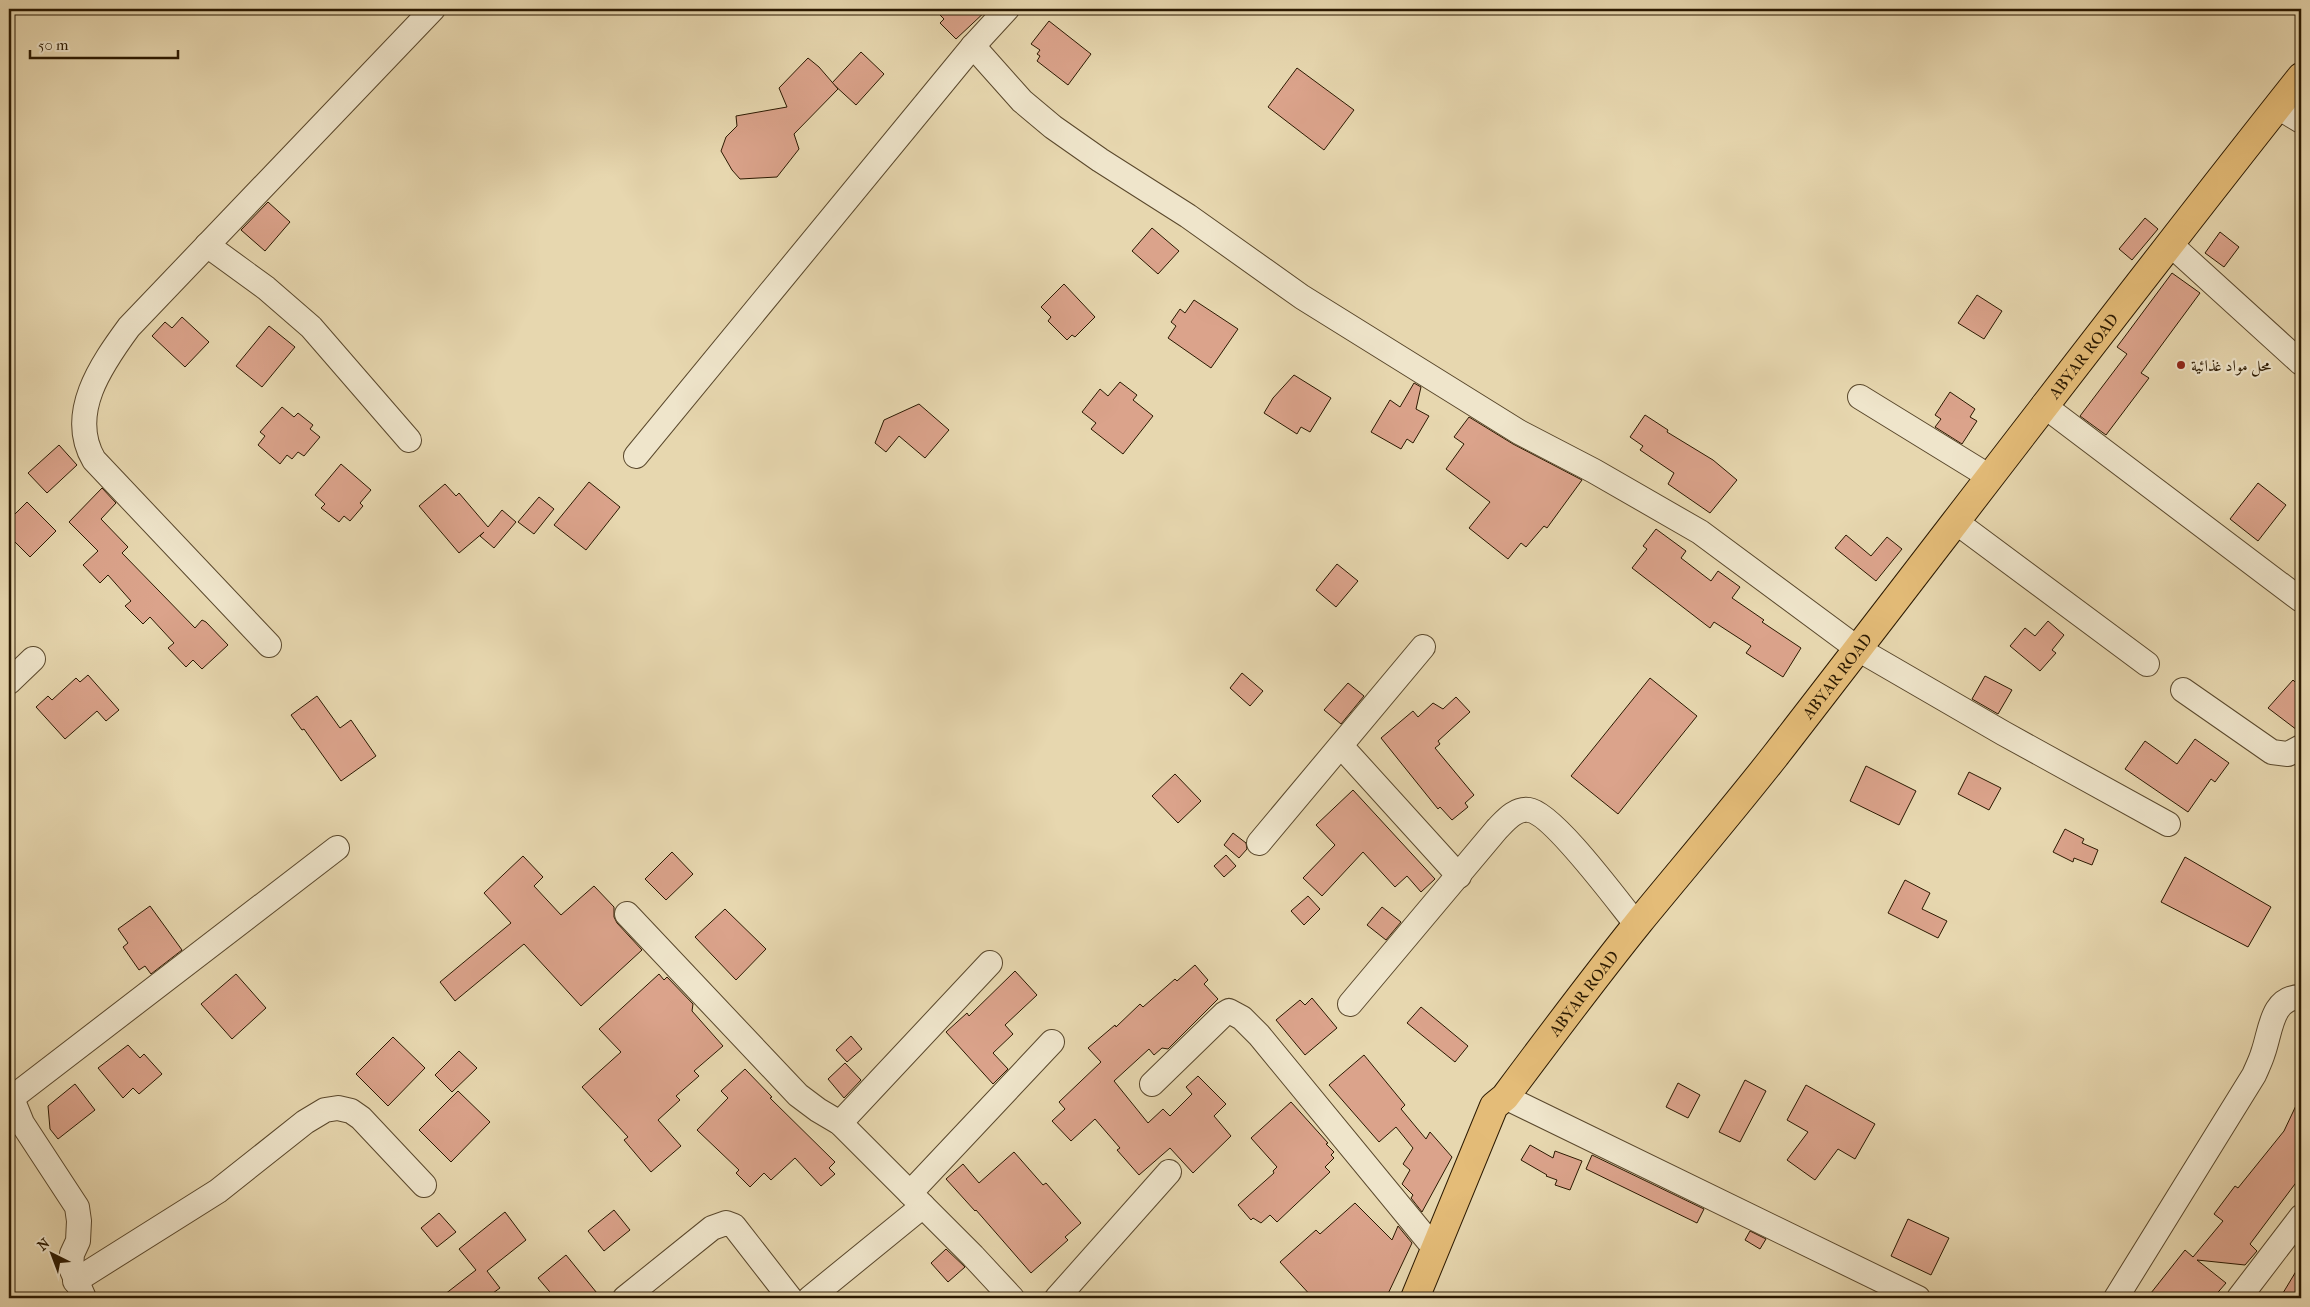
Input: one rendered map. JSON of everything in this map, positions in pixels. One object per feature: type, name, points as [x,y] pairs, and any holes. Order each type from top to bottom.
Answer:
[{"type":"main road","name":"ABYAR ROAD","points":[[1415,1298],[1494,1106],[1505,1097],[1557,1026],[1636,925],[1759,777],[1956,522],[2043,405],[2301,77]]},
{"type":"street","points":[[269,645],[94,460],[86,446],[83,422],[89,397],[110,354],[128,327],[433,9]]},
{"type":"street","points":[[636,456],[973,46],[1007,9]]},
{"type":"street","points":[[973,46],[1022,101],[1100,160],[1188,216],[1302,297],[1519,432],[1594,471],[1700,532],[1858,649],[2003,733],[2168,824]]},
{"type":"street","points":[[2278,107],[2301,121]]},
{"type":"street","points":[[2169,243],[2301,363]]},
{"type":"street","points":[[207,245],[266,288],[311,327],[409,440]]},
{"type":"street","points":[[1860,397],[1990,477]]},
{"type":"street","points":[[2043,405],[2301,600]]},
{"type":"street","points":[[1956,522],[2147,664]]},
{"type":"street","points":[[1259,843],[1424,647]]},
{"type":"street","points":[[9,682],[33,659]]},
{"type":"street","points":[[2183,690],[2272,752],[2288,754],[2301,747]]},
{"type":"street","points":[[1340,746],[1459,876]]},
{"type":"street","points":[[1350,1004],[1509,816],[1521,810],[1530,810],[1547,820],[1579,854],[1636,925]]},
{"type":"street","points":[[336,848],[11,1094],[22,1123],[78,1207],[78,1240],[72,1254],[71,1268],[79,1290],[218,1191],[305,1122],[325,1110],[338,1108],[351,1110],[424,1185]]},
{"type":"street","points":[[628,914],[798,1095],[840,1123],[1012,1298]]},
{"type":"street","points":[[840,1123],[990,963]]},
{"type":"street","points":[[2116,1298],[2254,1075],[2264,1052],[2272,1018],[2282,1004],[2293,997],[2301,997]]},
{"type":"street","points":[[1152,1084],[1224,1014],[1229,1010],[1237,1013],[1258,1035],[1435,1249]]},
{"type":"street","points":[[810,1298],[916,1199],[1052,1042]]},
{"type":"street","points":[[1505,1097],[1918,1298]]},
{"type":"street","points":[[1058,1298],[1168,1172]]},
{"type":"street","points":[[2239,1298],[2301,1217]]},
{"type":"street","points":[[625,1298],[712,1228],[726,1223],[734,1226],[790,1298]]},
{"type":"building","points":[[934,9],[988,9],[956,39],[940,23],[944,19]]},
{"type":"building","points":[[1049,21],[1091,54],[1068,85],[1037,61],[1040,56],[1037,54],[1040,50],[1031,44]]},
{"type":"building","points":[[861,52],[884,74],[856,105],[832,83]]},
{"type":"building","points":[[808,58],[819,67],[838,89],[794,134],[799,149],[777,177],[740,179],[732,170],[721,151],[726,137],[737,126],[736,116],[787,107],[779,88]]},
{"type":"building","points":[[1297,68],[1354,110],[1324,150],[1268,107]]},
{"type":"building","points":[[268,202],[290,222],[265,251],[241,230]]},
{"type":"building","points":[[2145,218],[2158,229],[2132,260],[2119,249]]},
{"type":"building","points":[[1152,228],[1179,251],[1158,274],[1132,251]]},
{"type":"building","points":[[2220,232],[2239,247],[2224,267],[2205,253]]},
{"type":"building","points":[[2172,273],[2200,293],[2141,373],[2149,378],[2106,435],[2080,416],[2127,354],[2117,347]]},
{"type":"building","points":[[1064,284],[1095,317],[1075,337],[1072,335],[1067,340],[1048,321],[1051,317],[1041,307]]},
{"type":"building","points":[[1977,295],[2002,311],[1984,339],[1958,323]]},
{"type":"building","points":[[1194,300],[1238,329],[1211,368],[1168,338],[1176,326],[1171,322],[1180,309],[1185,313]]},
{"type":"building","points":[[182,317],[209,342],[185,367],[152,336],[165,322],[172,328]]},
{"type":"building","points":[[269,326],[295,347],[262,387],[236,366]]},
{"type":"building","points":[[1294,375],[1331,398],[1310,432],[1301,427],[1297,434],[1264,413],[1273,398]]},
{"type":"building","points":[[1120,382],[1137,395],[1133,400],[1153,416],[1123,454],[1091,429],[1096,423],[1082,412],[1100,389],[1108,396]]},
{"type":"building","points":[[1414,383],[1421,387],[1416,409],[1429,416],[1413,443],[1407,439],[1401,449],[1371,432],[1390,400],[1400,407]]},
{"type":"building","points":[[1950,392],[1975,409],[1970,417],[1977,421],[1962,444],[1935,427],[1941,419],[1935,415]]},
{"type":"building","points":[[919,404],[949,430],[925,458],[899,436],[886,452],[875,443],[884,420]]},
{"type":"building","points":[[282,407],[294,417],[298,413],[313,425],[310,429],[320,437],[304,456],[298,452],[292,459],[287,455],[280,464],[258,445],[265,436],[260,432]]},
{"type":"building","points":[[1645,415],[1668,430],[1667,432],[1713,460],[1737,480],[1710,513],[1668,484],[1674,473],[1640,450],[1643,446],[1630,437]]},
{"type":"building","points":[[1469,417],[1513,444],[1582,480],[1547,528],[1544,526],[1526,547],[1521,543],[1508,559],[1469,528],[1490,502],[1446,469],[1464,444],[1454,437]]},
{"type":"building","points":[[59,445],[77,465],[47,493],[28,473]]},
{"type":"building","points":[[341,464],[371,490],[360,503],[363,506],[350,521],[344,516],[339,522],[321,508],[325,504],[315,495]]},
{"type":"building","points":[[589,482],[620,507],[586,550],[554,525]]},
{"type":"building","points":[[2258,483],[2286,505],[2258,541],[2230,519]]},
{"type":"building","points":[[445,484],[456,496],[459,493],[488,527],[502,510],[516,522],[494,548],[480,536],[484,532],[459,553],[419,506]]},
{"type":"building","points":[[102,488],[116,503],[101,519],[128,547],[122,553],[195,628],[202,620],[206,622],[228,645],[202,669],[193,660],[186,667],[168,648],[174,643],[150,617],[143,624],[125,606],[131,601],[108,575],[100,583],[83,565],[98,551],[69,522]]},
{"type":"building","points":[[539,497],[554,509],[534,534],[518,522]]},
{"type":"building","points":[[27,502],[56,531],[30,557],[9,536],[9,520]]},
{"type":"building","points":[[1656,529],[1686,551],[1681,558],[1711,581],[1718,571],[1740,587],[1732,598],[1764,620],[1762,622],[1801,648],[1783,677],[1746,653],[1751,646],[1714,622],[1710,628],[1632,568],[1647,549],[1643,546]]},
{"type":"building","points":[[1846,535],[1871,556],[1887,537],[1902,549],[1876,581],[1835,548]]},
{"type":"building","points":[[1337,564],[1358,581],[1336,607],[1316,590]]},
{"type":"building","points":[[2048,621],[2064,635],[2052,650],[2056,653],[2040,671],[2010,646],[2025,628],[2035,636]]},
{"type":"building","points":[[1242,673],[1263,691],[1250,706],[1230,688]]},
{"type":"building","points":[[88,675],[119,710],[106,721],[97,711],[65,739],[36,707],[48,696],[52,700],[76,678],[80,682]]},
{"type":"building","points":[[1985,676],[2012,690],[1998,714],[1972,699]]},
{"type":"building","points":[[1650,678],[1697,716],[1618,814],[1571,776]]},
{"type":"building","points":[[2293,680],[2301,688],[2301,733],[2268,708]]},
{"type":"building","points":[[1348,683],[1364,696],[1341,724],[1324,710]]},
{"type":"building","points":[[317,696],[340,728],[351,720],[376,756],[341,781],[304,729],[302,730],[291,715]]},
{"type":"building","points":[[1456,697],[1470,712],[1438,741],[1440,744],[1435,748],[1474,795],[1465,803],[1468,807],[1452,820],[1440,807],[1438,809],[1381,738],[1413,711],[1418,717],[1433,703],[1443,709]]},
{"type":"building","points":[[2195,739],[2229,763],[2215,782],[2211,779],[2188,812],[2125,769],[2145,741],[2177,764]]},
{"type":"building","points":[[1866,766],[1916,791],[1899,825],[1850,801]]},
{"type":"building","points":[[1969,772],[2001,788],[1989,810],[1958,794]]},
{"type":"building","points":[[1175,774],[1201,801],[1178,823],[1152,796]]},
{"type":"building","points":[[1353,790],[1435,879],[1421,892],[1407,876],[1395,887],[1363,852],[1322,896],[1303,878],[1335,845],[1316,825]]},
{"type":"building","points":[[2065,829],[2084,839],[2082,843],[2098,850],[2092,865],[2074,858],[2073,862],[2053,852]]},
{"type":"building","points":[[1233,833],[1246,843],[1247,849],[1239,858],[1224,845]]},
{"type":"building","points":[[672,852],[693,874],[666,900],[645,879]]},
{"type":"building","points":[[1226,855],[1236,866],[1224,877],[1214,866]]},
{"type":"building","points":[[523,856],[543,877],[534,886],[561,915],[594,886],[614,907],[614,917],[617,923],[642,950],[581,1006],[524,944],[455,1001],[440,982],[511,923],[484,893]]},
{"type":"building","points":[[2185,857],[2271,907],[2248,947],[2161,902]]},
{"type":"building","points":[[1905,880],[1930,893],[1922,909],[1947,921],[1938,938],[1888,913]]},
{"type":"building","points":[[1308,896],[1320,909],[1304,925],[1291,911]]},
{"type":"building","points":[[150,906],[182,950],[151,974],[145,966],[139,970],[123,947],[128,943],[118,929]]},
{"type":"building","points":[[1382,907],[1401,922],[1386,940],[1367,925]]},
{"type":"building","points":[[725,909],[766,949],[736,980],[695,937]]},
{"type":"building","points":[[1195,965],[1208,980],[1204,984],[1218,999],[1168,1049],[1162,1048],[1154,1055],[1149,1049],[1114,1081],[1148,1123],[1163,1109],[1170,1116],[1192,1094],[1186,1087],[1198,1076],[1226,1104],[1214,1116],[1231,1136],[1193,1173],[1170,1148],[1139,1175],[1117,1150],[1120,1148],[1095,1119],[1071,1141],[1052,1121],[1065,1109],[1059,1102],[1101,1062],[1088,1048],[1115,1025],[1116,1027],[1140,1004],[1143,1007],[1175,979],[1177,981]]},
{"type":"building","points":[[1015,971],[1037,995],[1005,1025],[1013,1034],[993,1053],[1008,1069],[993,1084],[946,1032],[967,1013],[969,1016]]},
{"type":"building","points":[[236,974],[266,1008],[232,1039],[201,1004]]},
{"type":"building","points":[[659,974],[664,980],[667,977],[693,1004],[692,1011],[723,1046],[694,1071],[699,1076],[676,1096],[680,1100],[658,1120],[681,1146],[651,1172],[624,1140],[628,1137],[582,1087],[621,1052],[599,1029]]},
{"type":"building","points":[[1312,998],[1337,1028],[1305,1055],[1276,1020],[1300,1000],[1305,1005]]},
{"type":"building","points":[[1421,1007],[1468,1046],[1455,1062],[1407,1023]]},
{"type":"building","points":[[851,1036],[862,1049],[847,1062],[836,1050]]},
{"type":"building","points":[[393,1037],[425,1068],[388,1106],[356,1074]]},
{"type":"building","points":[[128,1045],[140,1058],[144,1054],[162,1074],[139,1094],[133,1088],[123,1098],[98,1068]]},
{"type":"building","points":[[459,1051],[477,1068],[452,1092],[435,1075]]},
{"type":"building","points":[[1364,1055],[1405,1105],[1401,1109],[1426,1139],[1430,1132],[1452,1157],[1422,1212],[1411,1198],[1413,1195],[1402,1184],[1410,1170],[1403,1164],[1413,1148],[1396,1127],[1379,1142],[1329,1085]]},
{"type":"building","points":[[845,1063],[861,1080],[844,1098],[828,1079]]},
{"type":"building","points":[[745,1069],[772,1097],[770,1098],[835,1162],[829,1168],[835,1174],[821,1186],[795,1158],[771,1180],[764,1173],[750,1187],[736,1173],[739,1170],[697,1130],[728,1098],[721,1091]]},
{"type":"building","points":[[1745,1080],[1766,1091],[1740,1142],[1719,1132]]},
{"type":"building","points":[[1678,1083],[1700,1095],[1688,1118],[1666,1107]]},
{"type":"building","points":[[75,1084],[95,1110],[58,1139],[50,1129],[48,1106]]},
{"type":"building","points":[[1806,1085],[1875,1124],[1855,1159],[1838,1149],[1815,1180],[1787,1160],[1808,1132],[1787,1120]]},
{"type":"building","points":[[458,1091],[490,1122],[451,1162],[419,1130]]},
{"type":"building","points":[[2301,1095],[2301,1176],[2250,1244],[2257,1251],[2245,1265],[2197,1260],[2226,1283],[2213,1298],[2147,1298],[2185,1250],[2193,1257],[2223,1221],[2214,1214],[2235,1186],[2238,1188],[2284,1131]]},
{"type":"building","points":[[1291,1102],[1328,1143],[1326,1144],[1334,1152],[1331,1155],[1334,1158],[1325,1167],[1330,1172],[1277,1222],[1270,1215],[1261,1223],[1253,1218],[1251,1220],[1238,1205],[1274,1173],[1273,1171],[1277,1167],[1251,1138]]},
{"type":"building","points":[[1530,1145],[1553,1158],[1555,1151],[1582,1161],[1570,1190],[1555,1185],[1557,1180],[1546,1176],[1521,1160]]},
{"type":"building","points":[[1014,1152],[1043,1185],[1046,1183],[1081,1223],[1065,1237],[1068,1240],[1031,1273],[946,1179],[963,1164],[979,1183]]},
{"type":"building","points":[[1592,1155],[1704,1209],[1697,1223],[1586,1169]]},
{"type":"building","points":[[1355,1203],[1392,1240],[1398,1226],[1412,1243],[1386,1298],[1313,1298],[1280,1262],[1316,1230],[1320,1234]]},
{"type":"building","points":[[614,1210],[630,1230],[604,1251],[588,1231]]},
{"type":"building","points":[[505,1212],[526,1240],[487,1271],[500,1288],[486,1298],[440,1298],[476,1270],[459,1249]]},
{"type":"building","points":[[439,1213],[456,1232],[437,1247],[421,1228]]},
{"type":"building","points":[[1908,1219],[1949,1238],[1931,1275],[1891,1256]]},
{"type":"building","points":[[1750,1231],[1766,1239],[1760,1249],[1745,1240]]},
{"type":"building","points":[[946,1249],[965,1267],[948,1282],[931,1263]]},
{"type":"building","points":[[566,1255],[601,1298],[555,1298],[538,1278]]},
{"type":"building","points":[[2301,1263],[2301,1298],[2280,1298]]},
{"type":"place","name":"محل مواد غذائية","points":[[2181,365]]}]
